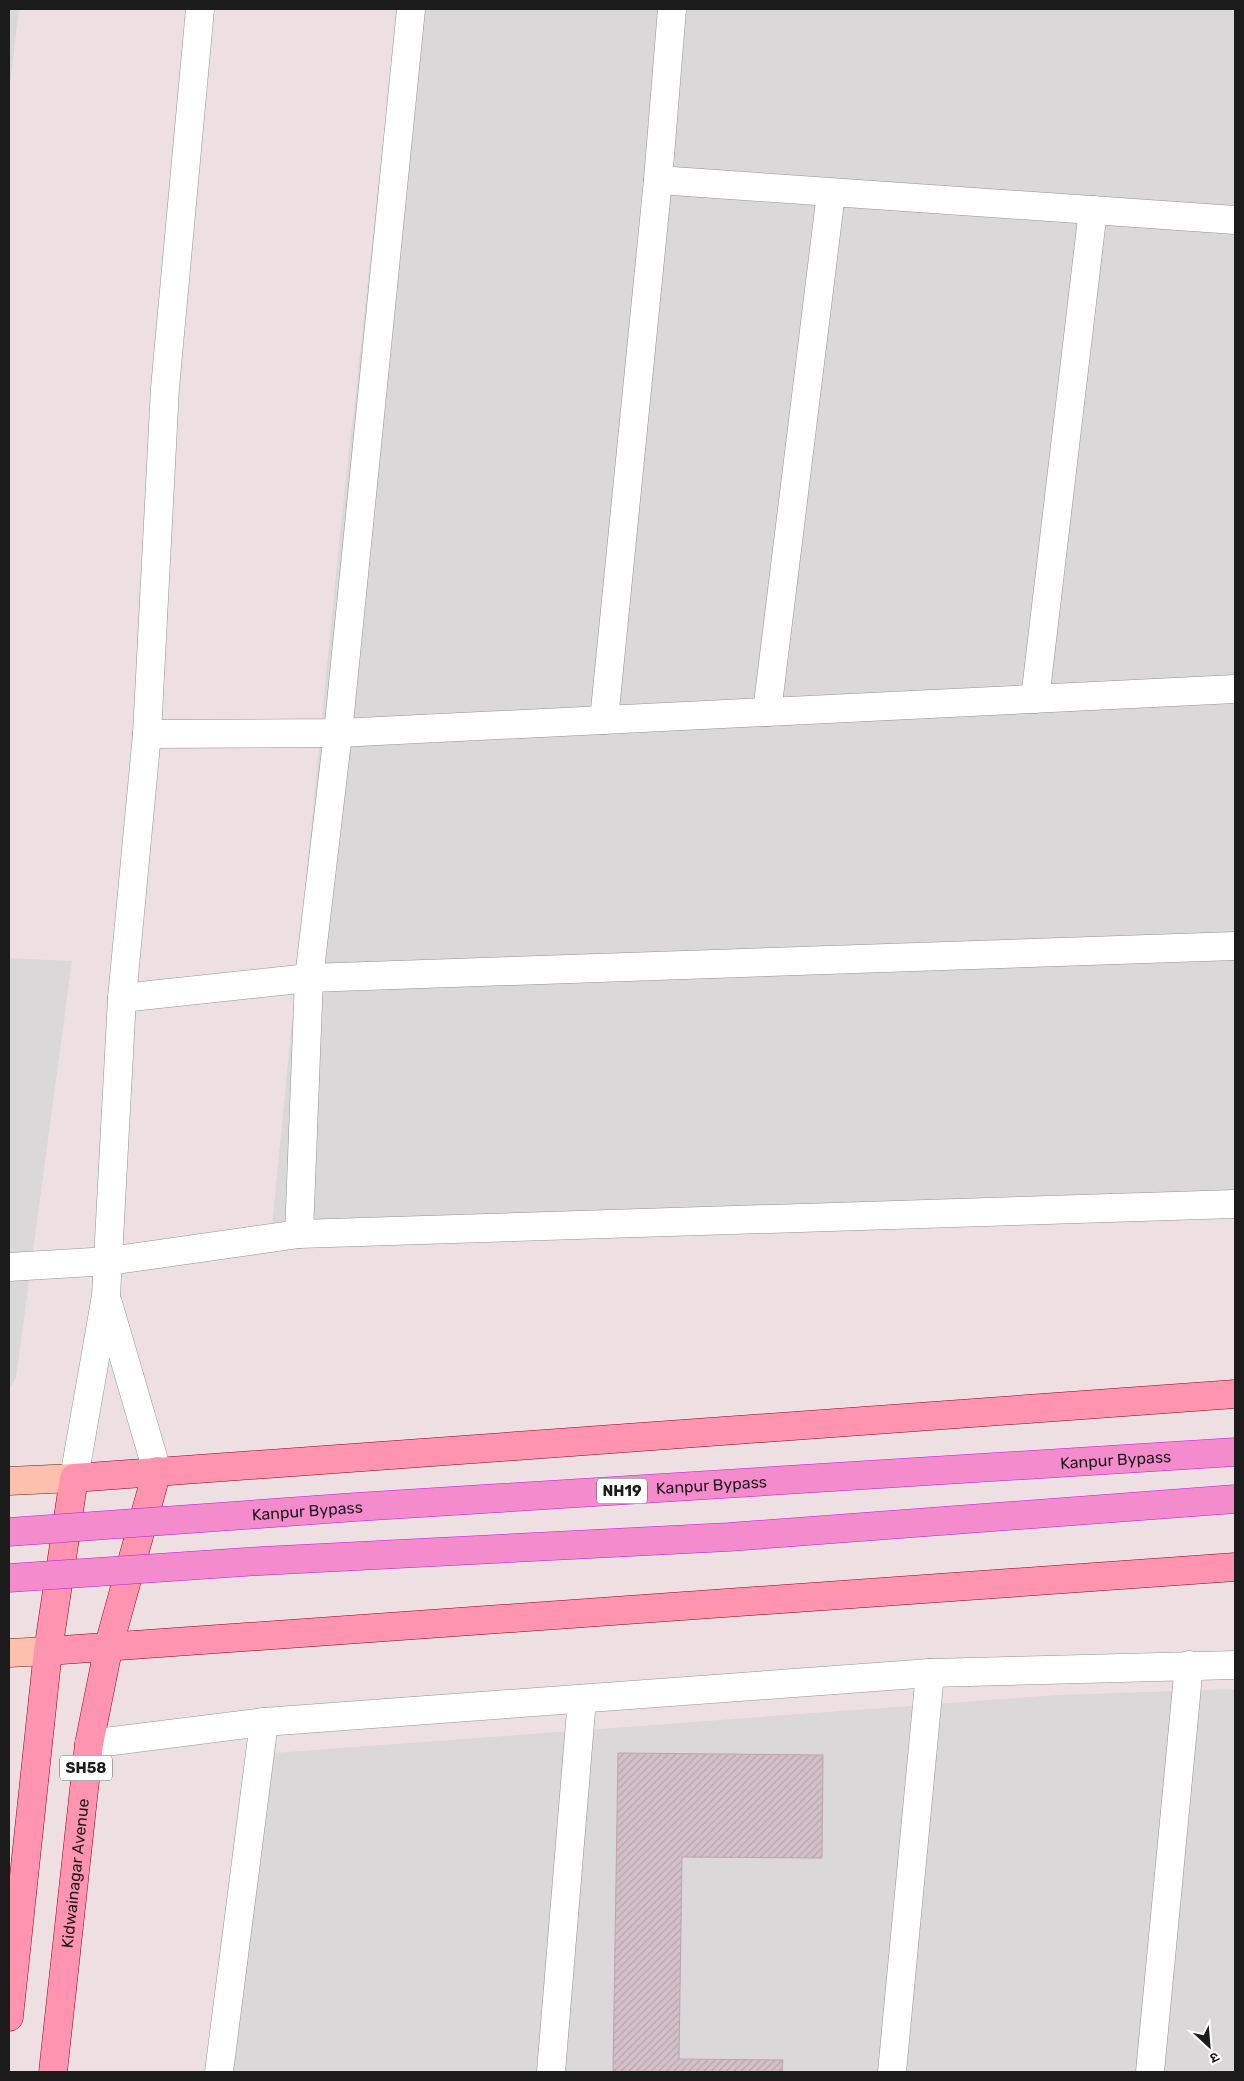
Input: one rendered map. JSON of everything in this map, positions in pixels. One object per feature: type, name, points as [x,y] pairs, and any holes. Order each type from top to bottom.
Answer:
[{"type":"highway","name":"Kanpur Bypass","points":[[9,1532],[356,1507],[1235,1452]]},
{"type":"highway","points":[[9,1578],[261,1561],[729,1537],[1235,1499]]},
{"type":"main road","points":[[9,1481],[74,1478],[1235,1394]]},
{"type":"main road","name":"Kidwainagar Avenue","points":[[53,2072],[89,1744],[109,1645],[157,1471]]},
{"type":"main road","name":"SH58","points":[[9,2016],[12,1959],[48,1651],[74,1478]]},
{"type":"main road","points":[[9,1653],[1235,1567]]},
{"type":"street","points":[[74,1478],[106,1296],[122,998],[147,734],[165,388],[200,9]]},
{"type":"street","points":[[300,1234],[309,978],[338,733],[411,9]]},
{"type":"street","points":[[604,720],[658,180],[672,9]]},
{"type":"street","points":[[658,180],[1235,220]]},
{"type":"street","points":[[767,712],[831,192]]},
{"type":"street","points":[[1036,699],[1093,210]]},
{"type":"street","points":[[147,734],[338,733],[1235,689]]},
{"type":"street","points":[[122,998],[309,978],[1235,946]]},
{"type":"street","points":[[9,1267],[109,1261],[300,1234],[1235,1204]]},
{"type":"street","points":[[106,1296],[157,1471]]},
{"type":"street","points":[[1150,2072],[1189,1665]]},
{"type":"street","points":[[89,1744],[264,1722],[930,1674],[1235,1665]]},
{"type":"street","points":[[892,2072],[930,1674]]},
{"type":"street","points":[[551,2072],[582,1699]]},
{"type":"street","points":[[219,2072],[264,1722]]},
{"type":"shaded area","points":[[9,9],[19,9],[9,92]]},
{"type":"shaded area","points":[[398,9],[1235,9],[1235,1190],[996,1197],[270,1246],[340,534]]},
{"type":"shaded area","points":[[9,958],[72,961],[16,1378],[9,1389]]},
{"type":"shaded area","points":[[1235,1689],[1235,2072],[218,2072],[246,1755],[1058,1695]]},
{"type":"building","points":[[618,1753],[823,1755],[822,1858],[682,1857],[679,2059],[783,2060],[782,2072],[613,2072]]}]
